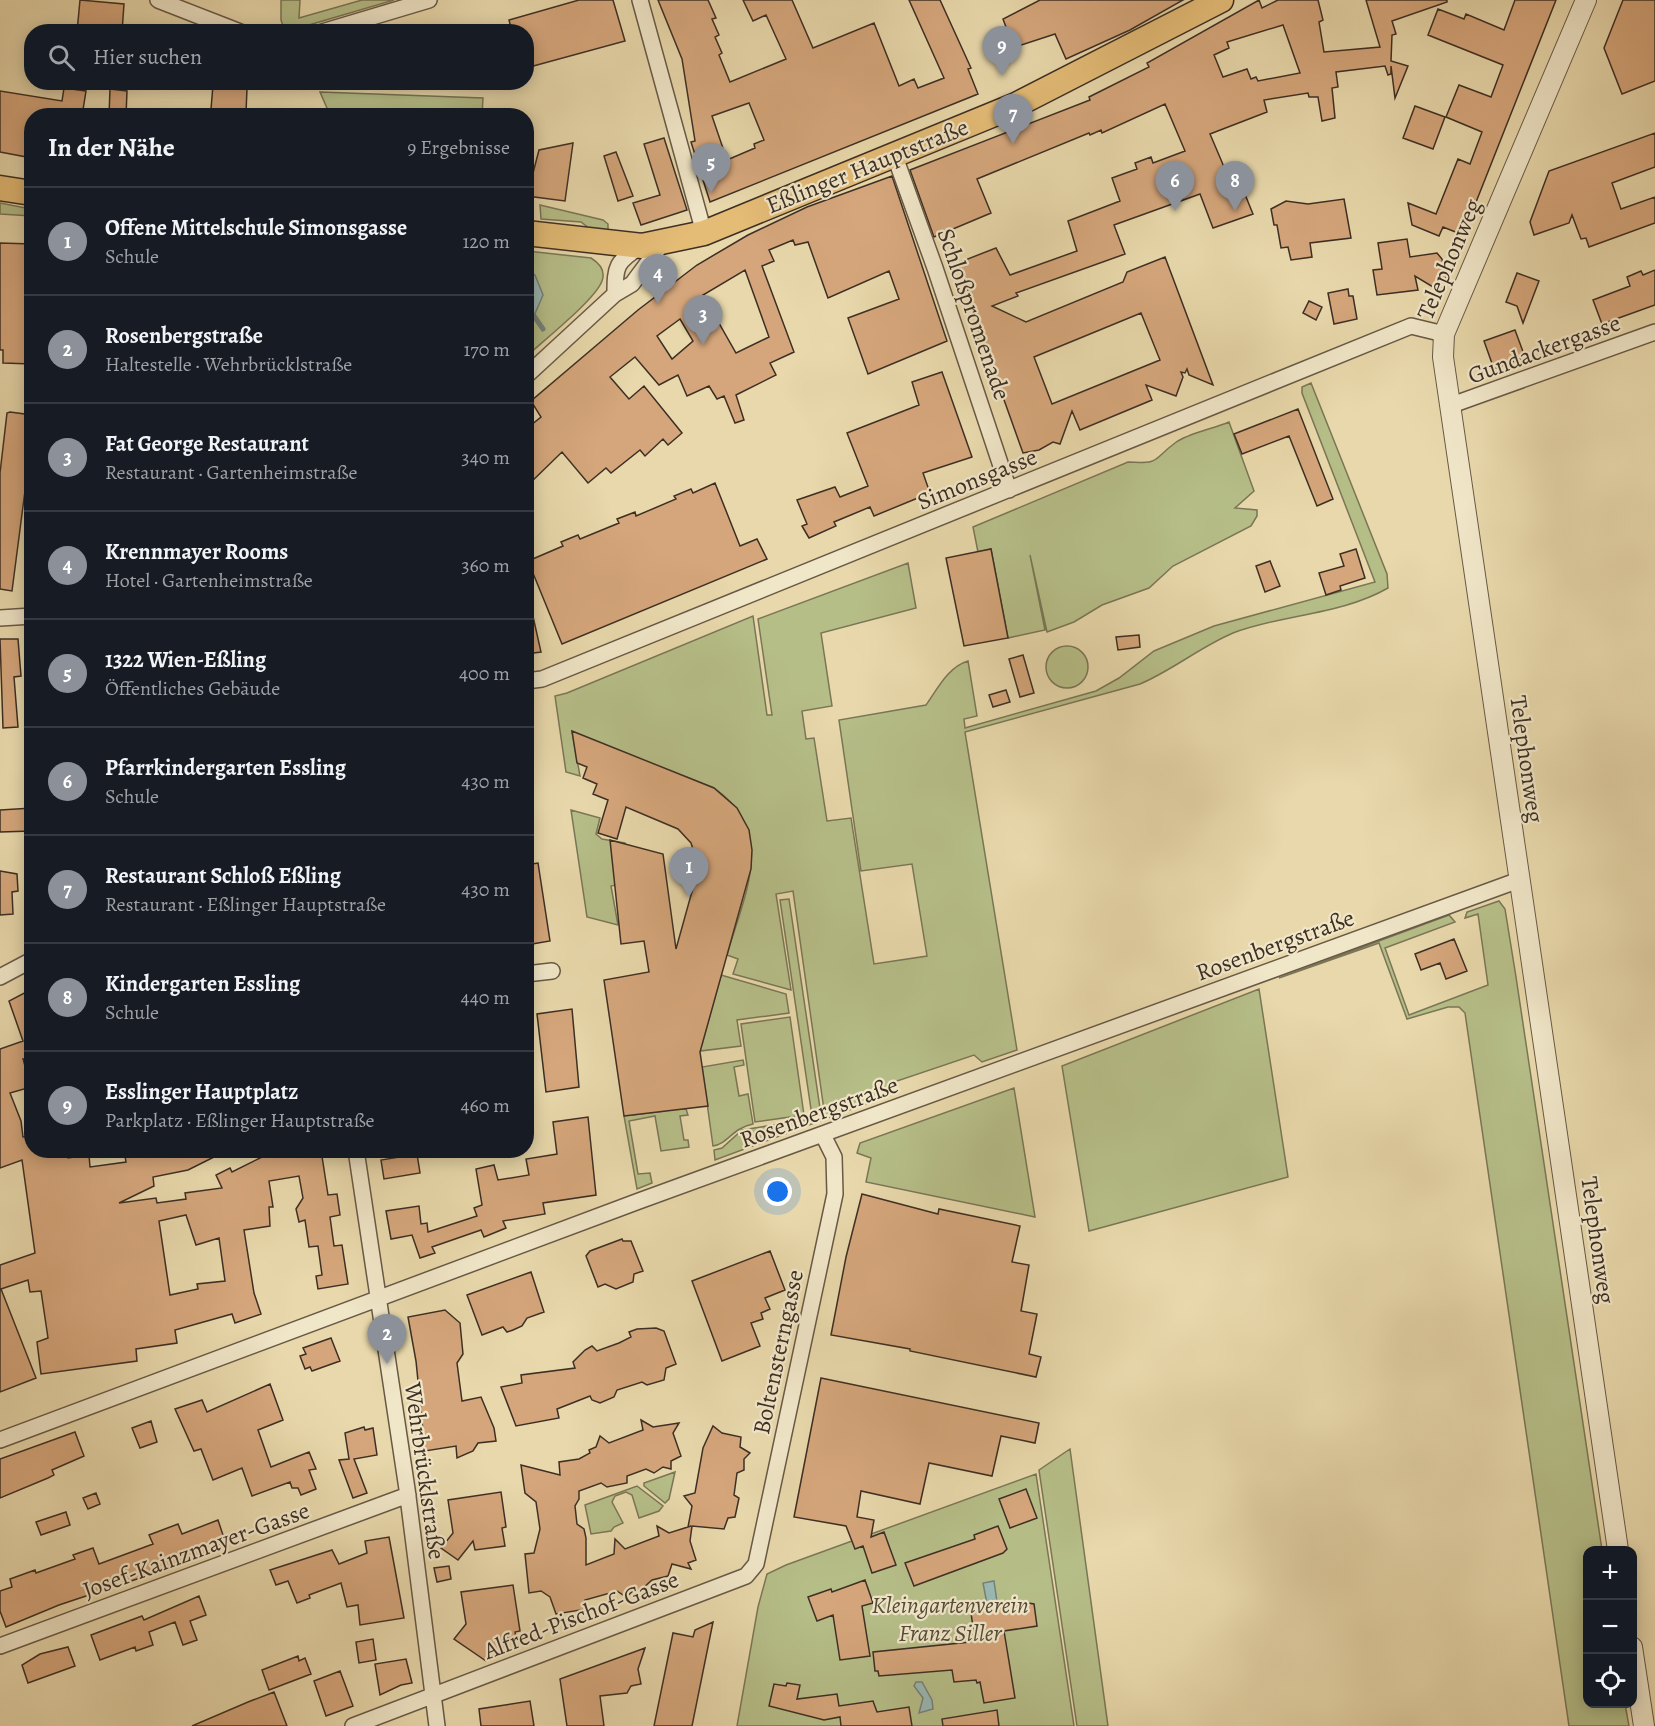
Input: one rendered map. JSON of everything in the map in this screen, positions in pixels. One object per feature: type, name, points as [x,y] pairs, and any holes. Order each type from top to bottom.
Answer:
[{"type":"main road","name":"Eßlinger Hauptstraße","points":[[534,235],[653,243],[704,233],[1016,105],[1221,0]]},
{"type":"main road","points":[[0,188],[24,192]]},
{"type":"street","points":[[158,0],[220,24]]},
{"type":"street","points":[[349,24],[429,0]]},
{"type":"street","points":[[640,0],[704,233]]},
{"type":"street","name":"Telephonweg","points":[[1586,0],[1444,334],[1443,357],[1617,1546]]},
{"type":"street","name":"Schloßpromenade","points":[[894,154],[935,268],[1009,490]]},
{"type":"street","points":[[590,240],[602,250],[615,268],[615,294]]},
{"type":"street","points":[[615,268],[624,257],[653,243]]},
{"type":"street","points":[[534,369],[615,294],[637,279],[653,243]]},
{"type":"street","name":"Simonsgasse","points":[[534,680],[542,679],[1411,326],[1444,334]]},
{"type":"street","name":"Gundackergasse","points":[[1449,406],[1655,332]]},
{"type":"street","points":[[0,618],[24,616]]},
{"type":"street","name":"Rosenbergstraße","points":[[0,1440],[377,1299],[1519,880]]},
{"type":"street","points":[[0,977],[24,964]]},
{"type":"street","points":[[534,973],[552,971]]},
{"type":"street","name":"Boltensterngasse","points":[[746,1576],[756,1564],[835,1194],[834,1157],[823,1135]]},
{"type":"street","name":"Wehrbrücklstraße","points":[[357,1158],[408,1495],[437,1726]]},
{"type":"street","name":"Josef-Kainzmayer-Gasse","points":[[0,1646],[408,1495]]},
{"type":"street","name":"Alfred-Pischof-Gasse","points":[[353,1726],[746,1576]]},
{"type":"street","points":[[1633,1654],[1644,1726]]},
{"type":"green space","points":[[281,0],[300,0],[299,18],[362,0],[394,0],[312,24],[282,24]]},
{"type":"green space","points":[[320,92],[483,98],[482,108],[327,108]]},
{"type":"green space","points":[[0,203],[24,208],[24,216],[0,214]]},
{"type":"green space","points":[[540,205],[603,220],[608,224],[608,230],[589,228],[581,222],[541,219]]},
{"type":"green space","points":[[534,252],[591,258],[602,270],[602,281],[597,289],[568,320],[534,350]]},
{"type":"green space","points":[[1311,383],[1387,574],[1388,588],[1351,604],[1233,633],[1140,684],[965,732],[1017,1050],[982,1062],[974,1055],[888,1084],[887,1096],[715,1160],[714,1150],[722,1148],[742,1130],[825,1117],[793,891],[776,894],[791,990],[733,974],[738,959],[727,955],[741,910],[751,866],[751,844],[745,824],[734,805],[714,788],[572,732],[580,776],[566,772],[555,696],[753,616],[767,715],[772,715],[758,619],[908,563],[916,608],[821,633],[832,706],[802,711],[806,739],[814,738],[827,821],[851,818],[874,964],[927,956],[912,864],[861,871],[839,720],[926,705],[949,673],[968,661],[977,716],[964,719],[965,728],[1096,691],[1119,678],[1154,651],[1214,626],[1375,582],[1302,393],[1302,387]]},
{"type":"green space","points":[[1229,422],[1254,491],[1235,508],[1257,510],[1257,516],[1251,526],[1173,566],[1149,588],[1102,605],[1074,622],[1047,632],[1030,555],[1045,630],[1008,638],[991,549],[978,552],[973,527],[1128,462],[1155,460],[1180,440]]},
{"type":"green space","points":[[1067,646],[1082,652],[1088,667],[1082,682],[1067,688],[1052,682],[1046,667],[1052,652]]},
{"type":"green space","points":[[571,810],[600,818],[596,834],[602,839],[625,843],[627,850],[611,846],[616,885],[611,886],[618,925],[587,917]]},
{"type":"green space","points":[[789,899],[821,1115],[812,1116],[780,900]]},
{"type":"green space","points":[[1499,901],[1505,909],[1601,1546],[1583,1546],[1583,1708],[1626,1708],[1629,1726],[1569,1726],[1465,1013],[1459,1007],[1448,1007],[1407,1019],[1379,943],[1279,978],[1449,915],[1455,922],[1385,948],[1409,1015],[1488,985],[1478,914],[1465,918],[1467,912]]},
{"type":"green space","points":[[721,975],[786,994],[789,1013],[737,1020],[741,1046],[700,1051]]},
{"type":"green space","points":[[1259,989],[1288,1177],[1089,1231],[1062,1066]]},
{"type":"green space","points":[[790,1017],[804,1115],[755,1122],[741,1024]]},
{"type":"green space","points":[[743,1060],[744,1065],[734,1067],[739,1096],[748,1094],[753,1124],[740,1129],[723,1142],[713,1146],[702,1067]]},
{"type":"green space","points":[[1014,1088],[1035,1217],[866,1182],[871,1158],[857,1153],[860,1143]]},
{"type":"green space","points":[[680,1102],[681,1109],[686,1109],[688,1115],[680,1116],[684,1140],[688,1140],[689,1147],[661,1151],[655,1116],[629,1121],[638,1174],[650,1173],[652,1183],[637,1189],[624,1116],[665,1111]]},
{"type":"green space","points":[[1070,1449],[1108,1726],[1077,1726],[1039,1470]]},
{"type":"green space","points":[[675,1472],[669,1499],[665,1503],[644,1486],[644,1483]]},
{"type":"green space","name":"Kleingartenverein Franz Siller","points":[[1036,1474],[1074,1726],[737,1726],[758,1607],[767,1574],[786,1565]]},
{"type":"green space","points":[[637,1486],[663,1506],[659,1511],[639,1518],[632,1495],[626,1492],[615,1496],[612,1502],[623,1523],[611,1531],[591,1534],[585,1505]]},
{"type":"water","points":[[534,274],[543,295],[534,316]]},
{"type":"water","points":[[994,1581],[997,1602],[987,1604],[983,1583]]},
{"type":"water","points":[[916,1682],[922,1682],[932,1700],[933,1709],[919,1713],[923,1698],[914,1686]]},
{"type":"building","points":[[80,0],[124,4],[123,24],[78,24]]},
{"type":"building","points":[[579,0],[613,0],[625,41],[534,66],[534,24],[510,24],[509,20]]},
{"type":"building","points":[[658,0],[708,0],[716,18],[712,19],[719,35],[715,37],[722,53],[719,55],[730,82],[786,59],[766,15],[753,21],[743,0],[792,0],[813,48],[874,23],[899,86],[914,79],[918,88],[944,78],[909,0],[940,0],[971,68],[968,69],[978,94],[710,202],[691,142],[695,141],[682,59]],"holes":[[[749,103],[764,140],[754,144],[755,148],[727,160],[712,116]]]},
{"type":"building","points":[[1040,0],[1183,0],[1130,30],[1066,59],[1055,34],[1015,47],[1012,41],[1004,45],[997,31],[1006,27],[1003,19]]},
{"type":"building","points":[[1259,0],[1262,8],[1278,0],[1318,0],[1323,20],[1319,22],[1324,52],[1380,47],[1366,0],[1447,0],[1447,2],[1392,21],[1396,34],[1392,35],[1391,61],[1408,66],[1395,98],[1391,66],[1391,74],[1388,75],[1385,66],[1336,72],[1338,87],[1332,88],[1335,118],[1322,121],[1318,97],[1309,97],[1308,93],[1264,100],[1267,112],[1210,134],[1236,195],[1244,192],[1253,214],[1213,228],[1200,194],[1114,225],[1125,254],[1016,293],[1018,296],[992,306],[1026,322],[1123,282],[1127,272],[1165,257],[1213,385],[1189,375],[1187,369],[1185,373],[1181,372],[1183,377],[1176,396],[1146,385],[1152,400],[1080,430],[1072,411],[1060,444],[1053,442],[1039,450],[1023,453],[983,341],[976,338],[981,325],[958,265],[960,262],[996,248],[1010,275],[1077,251],[1068,221],[1120,201],[1112,178],[1137,169],[1135,163],[1151,157],[1153,163],[1185,151],[1165,104],[1102,133],[1101,130],[1090,135],[1089,133],[977,179],[991,213],[934,237],[910,170],[1090,100],[1089,97],[1149,67],[1147,63]],"holes":[[[1283,25],[1300,73],[1258,81],[1256,77],[1251,79],[1247,69],[1223,77],[1214,55],[1229,48],[1227,42]],[[1141,313],[1160,360],[1052,404],[1034,357]]]},
{"type":"building","points":[[1515,0],[1556,0],[1463,235],[1443,227],[1439,236],[1412,225],[1408,203],[1436,214],[1458,159],[1470,164],[1482,132],[1446,117],[1459,85],[1491,97],[1503,65],[1428,35],[1438,9],[1464,19],[1466,14],[1504,30]]},
{"type":"building","points":[[1623,0],[1655,0],[1655,81],[1622,94],[1604,48]]},
{"type":"building","points":[[64,90],[86,91],[83,108],[24,108],[24,156],[0,152],[0,91],[62,101]]},
{"type":"building","points":[[110,90],[127,91],[126,108],[109,108]]},
{"type":"building","points":[[213,90],[247,90],[246,108],[211,108]]},
{"type":"building","points":[[1415,106],[1445,117],[1433,149],[1403,138]]},
{"type":"building","points":[[1655,133],[1655,167],[1612,183],[1621,209],[1655,197],[1655,223],[1589,247],[1586,238],[1581,239],[1572,215],[1569,223],[1534,235],[1530,222],[1549,171]]},
{"type":"building","points":[[664,138],[687,210],[641,225],[633,203],[660,195],[644,144]]},
{"type":"building","points":[[573,143],[565,201],[534,197],[534,169],[539,150]]},
{"type":"building","points":[[616,152],[633,196],[618,201],[604,156]]},
{"type":"building","points":[[892,176],[947,341],[868,374],[848,318],[899,299],[889,271],[828,298],[808,242],[795,245],[793,240],[769,250],[774,261],[762,266],[794,352],[770,363],[776,375],[736,395],[744,420],[735,423],[724,396],[717,399],[709,386],[687,396],[678,375],[659,385],[635,357],[610,377],[629,399],[644,386],[682,433],[668,445],[663,439],[645,456],[640,450],[611,473],[606,468],[588,483],[562,452],[534,479],[534,423],[541,417],[534,406],[534,398],[638,310],[697,265],[748,235],[807,207]],"holes":[[[745,270],[769,337],[736,353],[703,295]],[[680,319],[693,341],[672,359],[657,336]]]},
{"type":"building","points":[[1344,199],[1351,238],[1310,243],[1312,257],[1291,260],[1288,247],[1281,248],[1277,225],[1274,225],[1271,209],[1286,201],[1308,204]]},
{"type":"building","points":[[1407,239],[1410,257],[1437,253],[1442,259],[1447,282],[1438,290],[1415,276],[1418,290],[1377,295],[1373,270],[1382,269],[1378,243]]},
{"type":"building","points":[[0,243],[24,244],[24,364],[3,363],[3,350],[0,350]]},
{"type":"building","points":[[1655,270],[1655,305],[1602,324],[1593,300],[1630,286],[1627,277],[1641,271],[1643,275]]},
{"type":"building","points":[[1517,273],[1539,281],[1523,323],[1517,306],[1506,302]]},
{"type":"building","points":[[1348,289],[1349,296],[1353,296],[1357,319],[1334,324],[1328,293]]},
{"type":"building","points":[[1309,301],[1322,307],[1316,320],[1303,313]]},
{"type":"building","points":[[1515,330],[1525,357],[1494,369],[1484,341]]},
{"type":"building","points":[[942,372],[972,457],[923,473],[930,493],[874,516],[870,507],[834,522],[836,526],[809,538],[802,526],[807,524],[797,500],[835,487],[840,497],[868,486],[847,433],[919,405],[912,382]]},
{"type":"building","points":[[1298,409],[1333,499],[1317,506],[1289,436],[1242,454],[1234,434]]},
{"type":"building","points":[[7,413],[24,414],[24,499],[12,591],[0,589],[0,473]]},
{"type":"building","points":[[715,483],[740,546],[757,539],[767,559],[562,644],[534,576],[534,558],[563,546],[561,542],[578,535],[580,539],[619,523],[617,519],[635,512],[636,516],[676,499],[674,496],[691,489],[693,493]]},
{"type":"building","points":[[991,549],[1008,638],[964,646],[946,558]]},
{"type":"building","points":[[1356,549],[1365,578],[1340,586],[1341,590],[1326,595],[1319,573],[1344,566],[1340,554]]},
{"type":"building","points":[[1270,561],[1280,586],[1265,592],[1256,566]]},
{"type":"building","points":[[534,621],[541,652],[534,653]]},
{"type":"building","points":[[1139,635],[1140,647],[1118,650],[1116,637]]},
{"type":"building","points":[[0,639],[18,639],[21,676],[14,677],[18,727],[3,728]]},
{"type":"building","points":[[1023,655],[1034,693],[1020,697],[1009,659]]},
{"type":"building","points":[[1006,690],[1010,702],[993,707],[989,695]]},
{"type":"building","points":[[572,731],[714,788],[737,808],[749,830],[752,850],[751,869],[700,1052],[708,1106],[624,1116],[604,980],[649,972],[644,941],[621,944],[610,840],[663,854],[676,949],[696,877],[697,862],[691,843],[678,829],[626,807],[617,839],[598,833],[608,800],[593,794],[597,784],[583,778],[587,767],[577,763]]},
{"type":"building","points":[[24,808],[24,831],[0,832],[0,810]]},
{"type":"building","points":[[538,863],[550,941],[534,944],[534,864]]},
{"type":"building","points":[[0,871],[17,874],[18,891],[12,892],[13,914],[0,915]]},
{"type":"building","points":[[1454,939],[1467,971],[1446,979],[1440,963],[1421,970],[1415,954]]},
{"type":"building","points":[[24,993],[24,1089],[10,1093],[21,1121],[24,1158],[89,1158],[90,1167],[126,1162],[125,1158],[212,1158],[188,1170],[153,1177],[154,1186],[119,1203],[156,1198],[157,1203],[186,1199],[185,1193],[222,1188],[216,1175],[230,1168],[232,1172],[260,1158],[322,1158],[328,1195],[337,1194],[340,1215],[330,1217],[334,1246],[342,1245],[348,1284],[318,1289],[316,1276],[322,1275],[318,1246],[309,1247],[305,1220],[299,1222],[296,1209],[303,1198],[299,1176],[269,1181],[273,1207],[269,1207],[270,1226],[244,1230],[254,1293],[261,1314],[235,1323],[232,1314],[175,1330],[177,1343],[136,1349],[137,1361],[41,1374],[37,1342],[48,1338],[41,1291],[30,1292],[28,1280],[1,1289],[36,1378],[0,1392],[0,1265],[35,1253],[22,1160],[0,1168],[0,1049],[23,1041],[9,1001]],"holes":[[[186,1215],[196,1245],[219,1238],[225,1281],[197,1284],[198,1289],[170,1295],[159,1221]]]},
{"type":"building","points":[[572,1009],[579,1087],[546,1092],[537,1014]]},
{"type":"building","points":[[588,1117],[596,1195],[543,1203],[545,1214],[503,1221],[506,1228],[484,1237],[481,1230],[432,1247],[435,1253],[420,1258],[412,1235],[391,1239],[386,1211],[419,1206],[421,1224],[427,1223],[428,1232],[477,1216],[474,1208],[482,1205],[476,1169],[494,1165],[498,1180],[529,1175],[526,1159],[557,1154],[553,1122]]},
{"type":"building","points":[[418,1158],[420,1173],[384,1179],[381,1160]]},
{"type":"building","points":[[862,1194],[938,1214],[939,1209],[1020,1226],[1012,1262],[1029,1265],[1021,1311],[1037,1314],[1029,1354],[1041,1357],[1036,1377],[910,1351],[910,1349],[831,1335],[846,1257]]},
{"type":"building","points":[[622,1239],[631,1241],[643,1271],[634,1274],[633,1282],[616,1289],[605,1284],[598,1287],[586,1256],[590,1251]]},
{"type":"building","points":[[770,1251],[785,1290],[765,1298],[770,1309],[761,1313],[763,1319],[751,1323],[760,1346],[722,1361],[692,1281]]},
{"type":"building","points":[[531,1272],[544,1312],[527,1318],[522,1326],[513,1330],[507,1332],[503,1327],[482,1335],[467,1295]]},
{"type":"building","points":[[445,1310],[460,1323],[463,1354],[457,1363],[462,1401],[481,1397],[494,1428],[496,1441],[478,1443],[473,1451],[457,1458],[456,1446],[425,1451],[416,1361],[408,1317]]},
{"type":"building","points":[[656,1328],[664,1331],[676,1364],[666,1368],[664,1380],[647,1385],[642,1382],[617,1390],[614,1397],[600,1403],[592,1400],[590,1396],[557,1409],[559,1418],[516,1426],[501,1387],[522,1383],[521,1375],[575,1368],[573,1362],[592,1346],[597,1351],[631,1337],[629,1332]]},
{"type":"building","points":[[331,1338],[340,1361],[312,1371],[310,1367],[305,1369],[300,1356],[306,1354],[303,1348]]},
{"type":"building","points":[[821,1378],[1039,1423],[1035,1443],[1001,1436],[992,1476],[929,1463],[920,1504],[861,1491],[857,1517],[874,1520],[871,1537],[884,1532],[896,1565],[872,1573],[863,1546],[855,1549],[846,1526],[794,1517]]},
{"type":"building","points":[[270,1384],[283,1420],[258,1430],[271,1467],[309,1452],[316,1469],[309,1470],[316,1489],[301,1495],[298,1488],[292,1488],[290,1482],[252,1496],[242,1468],[213,1480],[201,1449],[194,1451],[175,1409],[202,1400],[207,1412]]},
{"type":"building","points":[[641,1420],[653,1427],[679,1423],[673,1433],[681,1456],[671,1461],[671,1469],[663,1467],[654,1473],[646,1469],[627,1476],[627,1483],[607,1487],[601,1483],[579,1491],[579,1499],[575,1506],[577,1524],[584,1529],[586,1538],[586,1565],[614,1554],[615,1539],[625,1549],[659,1536],[657,1526],[669,1533],[688,1527],[692,1506],[684,1496],[695,1493],[703,1448],[713,1426],[722,1433],[741,1437],[740,1447],[750,1453],[744,1459],[744,1470],[737,1473],[734,1495],[739,1498],[735,1517],[728,1518],[724,1529],[692,1526],[690,1541],[696,1560],[688,1563],[691,1569],[672,1564],[668,1576],[652,1580],[642,1589],[633,1591],[626,1597],[617,1591],[585,1600],[587,1609],[556,1614],[550,1597],[541,1591],[529,1593],[525,1554],[534,1553],[540,1529],[536,1502],[525,1493],[521,1465],[560,1475],[559,1462],[579,1459],[590,1453],[589,1450],[596,1447],[600,1436],[609,1443],[643,1430]]},
{"type":"building","points":[[151,1421],[157,1442],[140,1448],[132,1428]]},
{"type":"building","points":[[364,1427],[365,1430],[373,1428],[377,1455],[354,1459],[367,1493],[353,1498],[339,1460],[349,1459],[345,1433]]},
{"type":"building","points":[[75,1432],[84,1456],[52,1470],[54,1475],[48,1478],[0,1498],[0,1459]]},
{"type":"building","points":[[1026,1489],[1037,1518],[1010,1528],[999,1499]]},
{"type":"building","points":[[501,1492],[506,1527],[502,1528],[505,1546],[475,1550],[473,1541],[458,1560],[441,1548],[453,1533],[448,1500]]},
{"type":"building","points":[[96,1493],[100,1504],[88,1509],[83,1498]]},
{"type":"building","points":[[66,1512],[70,1525],[41,1535],[36,1522]]},
{"type":"building","points":[[218,1520],[224,1538],[218,1541],[220,1546],[167,1569],[59,1605],[6,1627],[0,1611],[0,1591],[12,1587],[10,1579],[35,1570],[36,1573],[75,1559],[73,1555],[93,1548],[99,1564],[153,1544],[149,1535],[178,1524],[182,1534]]},
{"type":"building","points":[[998,1526],[1007,1549],[1003,1553],[914,1586],[905,1563],[975,1539],[974,1535]]},
{"type":"building","points":[[389,1537],[404,1618],[360,1625],[358,1605],[347,1607],[341,1583],[309,1595],[310,1598],[297,1603],[288,1581],[276,1585],[270,1570],[332,1550],[339,1564],[367,1553],[365,1541]]},
{"type":"building","points":[[449,1566],[451,1579],[437,1582],[434,1568]]},
{"type":"building","points":[[865,1580],[873,1603],[862,1606],[870,1656],[840,1660],[833,1615],[817,1621],[808,1597],[831,1589],[832,1592]]},
{"type":"building","points":[[513,1585],[520,1631],[515,1632],[516,1637],[502,1639],[503,1655],[486,1661],[454,1639],[466,1624],[461,1592]]},
{"type":"building","points":[[199,1596],[206,1615],[190,1621],[197,1640],[183,1645],[175,1622],[149,1632],[153,1645],[136,1651],[135,1647],[100,1660],[91,1635],[142,1616],[144,1620]]},
{"type":"building","points":[[1028,1603],[1034,1604],[1037,1626],[1004,1631],[1015,1698],[984,1703],[980,1682],[977,1683],[976,1680],[954,1682],[952,1670],[879,1676],[878,1671],[875,1671],[873,1652],[970,1642],[969,1634],[974,1634],[971,1613]]},
{"type":"building","points":[[713,1622],[692,1726],[654,1726],[673,1633],[693,1637],[695,1630]]},
{"type":"building","points":[[373,1639],[376,1660],[359,1663],[356,1642]]},
{"type":"building","points":[[68,1647],[75,1666],[28,1683],[22,1665],[40,1654]]},
{"type":"building","points":[[645,1648],[638,1669],[641,1684],[631,1686],[627,1693],[600,1696],[604,1726],[567,1726],[560,1679]]},
{"type":"building","points":[[298,1656],[299,1661],[305,1658],[311,1674],[269,1690],[262,1670]]},
{"type":"building","points":[[406,1659],[412,1683],[401,1685],[380,1695],[375,1664]]},
{"type":"building","points":[[340,1671],[353,1706],[326,1716],[314,1681]]},
{"type":"building","points":[[787,1683],[800,1685],[797,1699],[837,1694],[839,1706],[873,1701],[877,1712],[909,1707],[912,1726],[841,1726],[840,1717],[824,1720],[769,1706],[774,1684],[786,1686]]},
{"type":"building","points":[[274,1692],[287,1726],[192,1726],[248,1702]]},
{"type":"building","points":[[530,1701],[534,1726],[481,1726],[479,1709]]},
{"type":"building","points":[[997,1710],[999,1726],[943,1726],[942,1719]]},
{"type":"waterway","points":[[534,316],[543,329]]},
{"type":"place","name":"Esslinger Hauptplatz","points":[[1002,76]]},
{"type":"place","name":"Restaurant Schloß Eßling","points":[[1013,144]]},
{"type":"place","name":"1322 Wien-Eßling","points":[[711,193]]},
{"type":"place","name":"Pfarrkindergarten Essling","points":[[1175,211]]},
{"type":"place","name":"Kindergarten Essling","points":[[1235,211]]},
{"type":"place","name":"Krennmayer Rooms","points":[[658,304]]},
{"type":"place","name":"Fat George Restaurant","points":[[703,345]]},
{"type":"place","name":"Offene Mittelschule Simonsgasse","points":[[689,897]]},
{"type":"place","name":"Rosenbergstraße","points":[[387,1364]]}]
